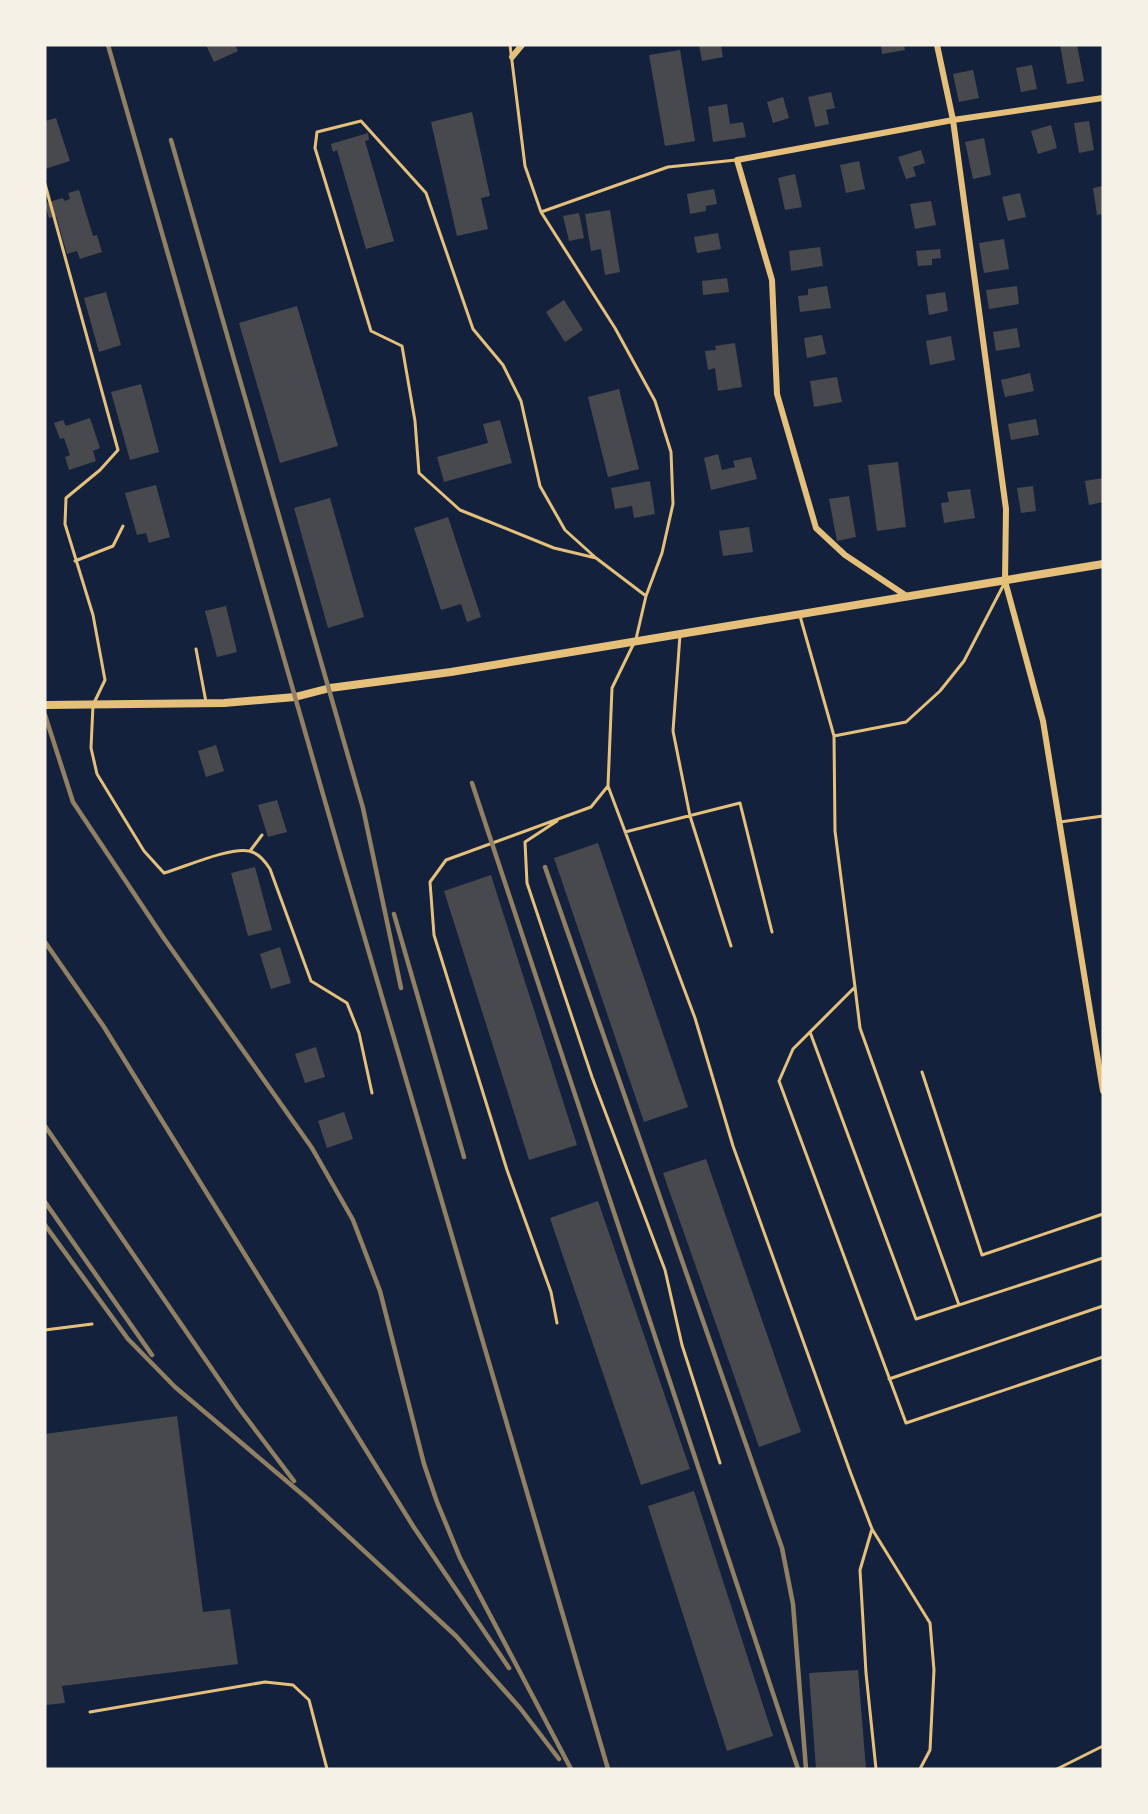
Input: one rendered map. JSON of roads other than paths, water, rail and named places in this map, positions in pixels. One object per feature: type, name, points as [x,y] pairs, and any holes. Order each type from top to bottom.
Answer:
[{"type":"street","points":[[512,57],[522,45]]},
{"type":"street","points":[[937,45],[953,120],[1006,509],[1005,581],[1043,721],[1103,1091]]},
{"type":"street","points":[[908,597],[845,555],[816,528],[777,394],[772,280],[737,160],[953,120],[1103,98]]},
{"type":"street","points":[[45,705],[224,703],[295,697],[330,688],[451,672],[1103,564]]},
{"type":"lane","points":[[510,45],[525,166],[541,212],[615,328],[655,401],[671,452],[673,504],[662,553],[646,596],[635,641],[612,688],[608,786],[695,1018],[733,1146],[872,1529],[930,1623],[934,1670],[930,1750],[920,1769]]},
{"type":"lane","points":[[596,558],[554,548],[460,510],[419,473],[415,422],[402,346],[371,331],[315,148],[317,132],[360,121],[426,193],[472,329],[503,365],[521,401],[540,486],[565,530],[596,558],[646,596]]},
{"type":"lane","points":[[541,212],[668,167],[737,160]]},
{"type":"lane","points":[[45,184],[117,450],[100,470],[66,498],[65,524],[93,615],[105,680],[93,705],[91,748],[97,774],[144,851],[164,873],[234,851],[250,851],[261,856],[270,869],[311,981],[346,1003],[359,1033],[372,1093]]},
{"type":"lane","points":[[75,561],[113,546],[123,526]]},
{"type":"lane","points":[[834,736],[906,722],[940,691],[964,661],[1005,581]]},
{"type":"lane","points":[[799,614],[834,736],[835,831],[860,1028],[959,1305]]},
{"type":"lane","points":[[681,634],[673,731],[690,816],[731,946]]},
{"type":"lane","points":[[195,650],[207,702]]},
{"type":"lane","points":[[557,1323],[551,1292],[507,1170],[434,935],[430,882],[446,860],[508,835],[591,807],[608,786]]},
{"type":"lane","points":[[626,832],[740,803],[772,932]]},
{"type":"lane","points":[[1058,822],[1103,816]]},
{"type":"lane","points":[[561,819],[525,842],[526,883],[592,1077],[665,1270],[682,1345],[720,1463]]},
{"type":"lane","points":[[250,851],[262,835]]},
{"type":"lane","points":[[855,987],[793,1049],[778,1081],[906,1423],[1103,1357]]},
{"type":"lane","points":[[810,1032],[916,1319],[1103,1258]]},
{"type":"lane","points":[[922,1072],[982,1255],[1103,1214]]},
{"type":"lane","points":[[889,1379],[1103,1306]]},
{"type":"lane","points":[[45,1330],[92,1324]]},
{"type":"lane","points":[[872,1529],[860,1570],[866,1673],[876,1769]]},
{"type":"lane","points":[[90,1712],[265,1682],[293,1685],[309,1700],[327,1769]]},
{"type":"railway","points":[[108,45],[341,857],[608,1769]]},
{"type":"railway","points":[[171,140],[363,808],[401,988]]},
{"type":"railway","points":[[45,715],[73,802],[163,937],[312,1148],[353,1220],[380,1291],[424,1464],[437,1502],[460,1558],[571,1769]]},
{"type":"railway","points":[[472,783],[798,1769]]},
{"type":"railway","points":[[545,867],[782,1548],[793,1604],[806,1769]]},
{"type":"railway","points":[[394,914],[464,1157]]},
{"type":"railway","points":[[45,942],[104,1027],[413,1526],[509,1668]]},
{"type":"railway","points":[[45,1126],[238,1407],[294,1481]]},
{"type":"railway","points":[[45,1202],[152,1355]]},
{"type":"railway","points":[[45,1225],[128,1339],[175,1387],[309,1500],[456,1636],[520,1708],[559,1759]]}]
